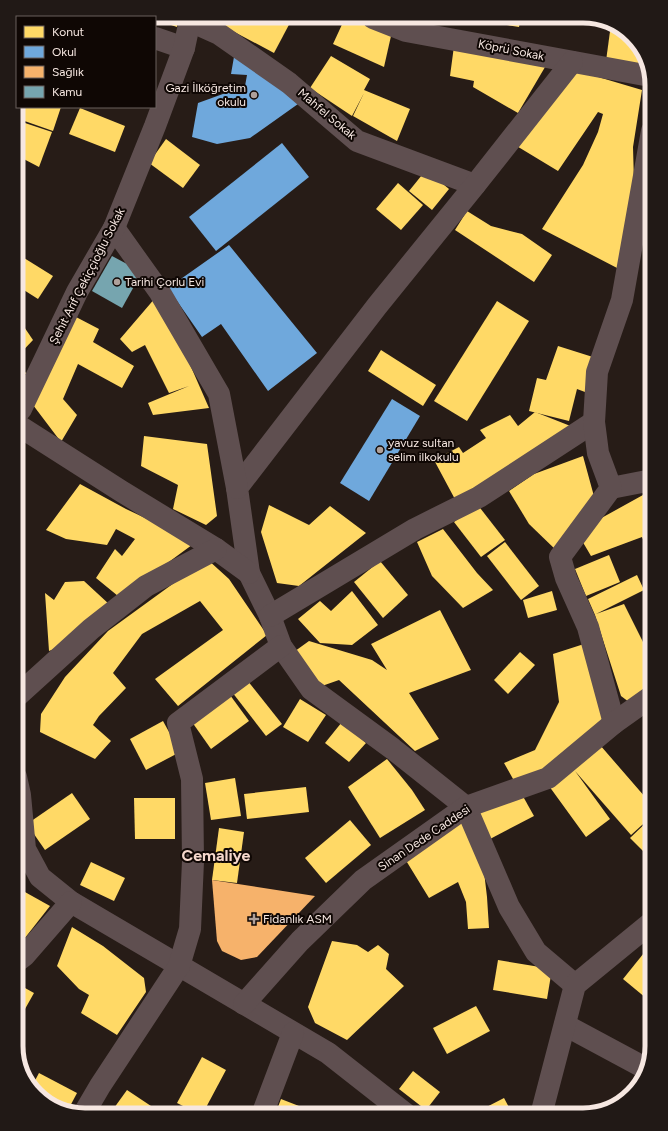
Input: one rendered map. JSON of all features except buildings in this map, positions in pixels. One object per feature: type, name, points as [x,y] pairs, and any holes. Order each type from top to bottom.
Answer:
[{"type":"street","name":"Şehit Arif Çekiççioğlu Sokak","points":[[23,405],[77,292],[114,228],[155,126],[184,48],[190,23]]},
{"type":"street","name":"Mahfel Sokak","points":[[194,23],[219,34],[289,83],[357,141],[475,185]]},
{"type":"street","name":"Köprü Sokak","points":[[386,23],[406,31],[644,75]]},
{"type":"street","points":[[156,38],[184,48]]},
{"type":"street","points":[[236,488],[377,306],[572,62]]},
{"type":"street","points":[[611,488],[598,453],[594,422],[597,372],[622,300],[645,170]]},
{"type":"street","points":[[114,228],[159,291],[219,394],[236,488],[249,573],[270,616],[281,646],[311,689],[393,749],[466,807],[509,907],[536,952],[575,985]]},
{"type":"street","points":[[270,616],[415,529],[479,497],[594,422]]},
{"type":"street","points":[[23,428],[216,549],[249,573]]},
{"type":"street","points":[[614,723],[588,627],[566,578],[560,557],[611,488],[645,481]]},
{"type":"street","points":[[23,691],[91,629],[146,586],[216,549]]},
{"type":"street","points":[[87,1108],[179,966],[190,929],[193,861],[192,778],[178,723],[281,646]]},
{"type":"street","name":"Sinan Dede Caddesi","points":[[244,1004],[300,941],[363,880],[466,807],[548,778],[614,723],[645,701]]},
{"type":"street","points":[[23,827],[25,849],[40,877],[71,902],[328,1053],[397,1108]]},
{"type":"street","points":[[23,957],[71,902]]},
{"type":"street","points":[[543,1108],[575,985],[645,928]]},
{"type":"street","points":[[565,1025],[642,1066]]},
{"type":"street","points":[[265,1108],[293,1033]]},
{"type":"place","name":"Gazi İlköğretim okulu","points":[[254,95]]},
{"type":"place","name":"Tarihi Çorlu Evi","points":[[117,282]]},
{"type":"place","name":"yavuz sultan selim ilkokulu","points":[[380,450]]},
{"type":"place","name":"Fidanlık ASM","points":[[254,919]]},
{"type":"district","name":"Cemaliye","points":[[216,855]]}]
